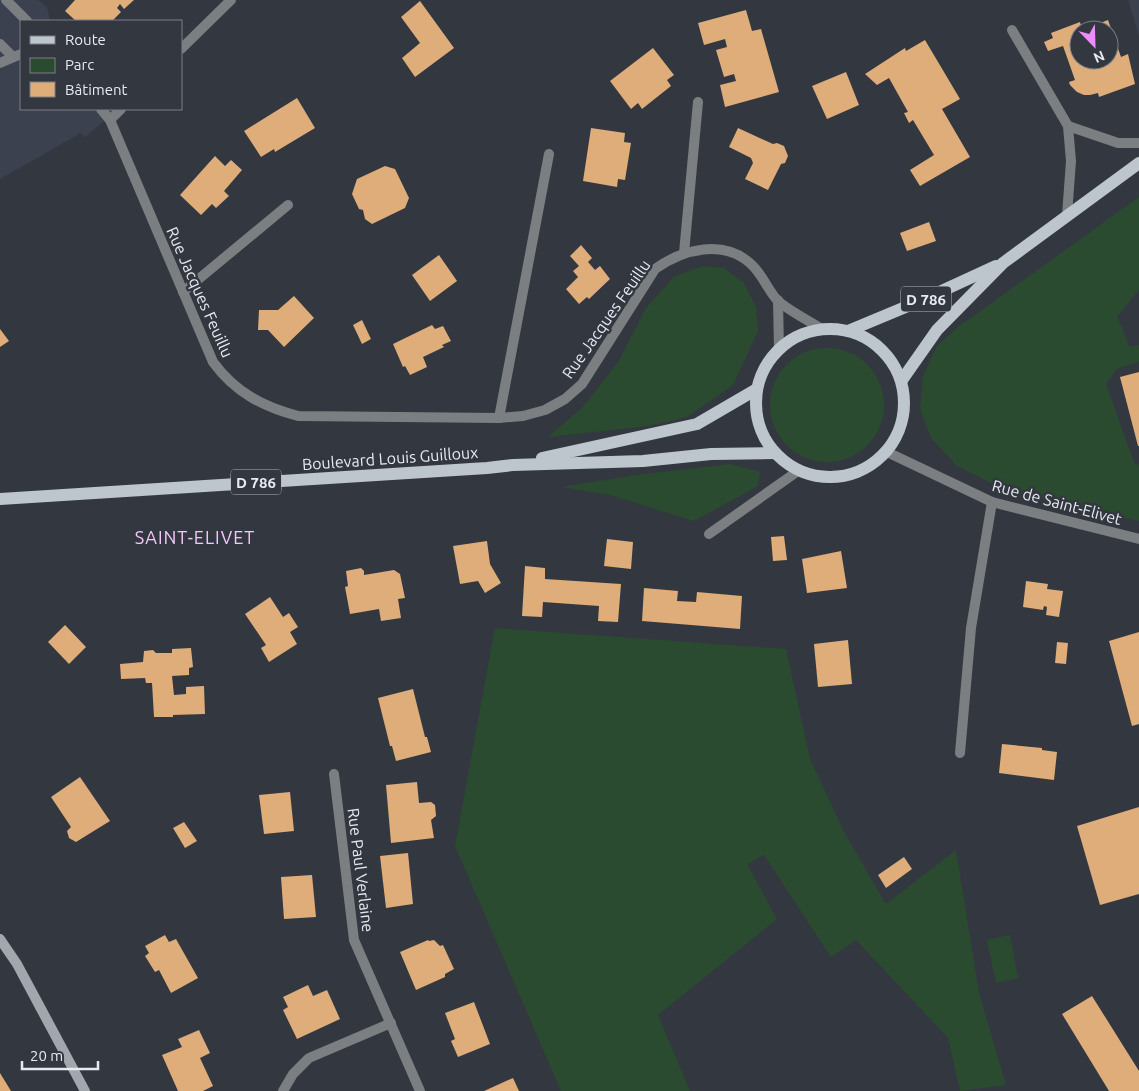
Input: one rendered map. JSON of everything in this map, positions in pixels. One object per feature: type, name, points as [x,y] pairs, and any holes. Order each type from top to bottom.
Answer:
[{"type":"main road","name":"D 786","points":[[902,380],[937,330],[1003,263],[1139,163]]},
{"type":"main road","name":"D 786","points":[[848,331],[1003,263]]},
{"type":"main road","points":[[822,329],[848,331],[872,341],[890,358],[902,380],[904,414],[900,430],[887,452],[868,468],[846,476],[822,478],[798,471],[774,453],[762,434],[756,412],[757,389],[765,367],[779,350],[798,336],[822,329]]},
{"type":"main road","name":"Boulevard Louis Guilloux","points":[[513,465],[697,424],[757,389]]},
{"type":"main road","name":"Boulevard Louis Guilloux","points":[[0,499],[513,465],[643,462],[711,454],[774,453]]},
{"type":"main road","points":[[0,939],[17,964],[85,1091]]},
{"type":"street","points":[[6,0],[26,20]]},
{"type":"street","points":[[182,48],[231,0]]},
{"type":"street","points":[[1012,30],[1068,126],[1071,161],[1067,215]]},
{"type":"street","points":[[0,44],[17,56]]},
{"type":"street","points":[[0,63],[17,56]]},
{"type":"street","points":[[684,253],[698,102]]},
{"type":"street","name":"Rue Jacques Feuillu","points":[[102,110],[110,120],[213,362],[220,373],[242,392],[271,408],[298,416],[499,418],[523,416],[546,410],[565,399],[582,384],[655,269],[684,253],[699,250],[728,251],[741,256],[752,265],[778,300],[822,329]]},
{"type":"street","points":[[110,120],[120,110]]},
{"type":"street","points":[[1068,126],[1118,143],[1139,143]]},
{"type":"street","points":[[499,418],[549,154]]},
{"type":"street","points":[[183,292],[288,205]]},
{"type":"street","points":[[778,300],[779,350]]},
{"type":"street","name":"Rue de Saint-Elivet","points":[[887,452],[992,502],[1139,539]]},
{"type":"street","points":[[709,534],[798,471]]},
{"type":"street","points":[[960,753],[971,628],[992,502]]},
{"type":"street","name":"Rue Paul Verlaine","points":[[334,774],[354,940],[420,1091]]},
{"type":"street","points":[[283,1091],[293,1074],[310,1058],[391,1023]]},
{"type":"shaded area","points":[[0,0],[38,0],[47,7],[50,20],[20,20],[20,110],[117,110],[85,137],[81,133],[0,179]]},
{"type":"shaded area","points":[[1128,0],[1139,0],[1139,36]]},
{"type":"green space","points":[[1139,197],[1139,290],[1117,317],[1130,347],[1139,345],[1139,362],[1118,368],[1106,384],[1135,465],[1139,464],[1139,521],[1009,492],[957,466],[931,438],[920,409],[923,376],[937,346],[958,327]]},
{"type":"green space","points":[[703,266],[724,268],[744,283],[756,307],[758,331],[733,385],[687,417],[648,426],[548,437],[582,408],[619,361],[646,308],[675,276]]},
{"type":"green space","points":[[827,348],[849,353],[867,365],[879,383],[884,405],[879,427],[867,445],[849,457],[827,462],[805,457],[787,445],[775,427],[770,405],[775,383],[787,365],[805,353]]},
{"type":"green space","points":[[730,464],[760,472],[758,486],[694,521],[610,495],[561,487],[637,475]]},
{"type":"green space","points":[[495,628],[786,649],[810,759],[843,830],[886,904],[956,850],[979,993],[1006,1085],[960,1091],[948,1038],[856,940],[831,957],[764,855],[747,864],[777,919],[658,1015],[690,1091],[561,1091],[455,846]]},
{"type":"green space","points":[[1010,935],[1018,978],[996,983],[987,940]]},
{"type":"building","points":[[75,0],[134,0],[124,9],[120,4],[117,8],[121,12],[113,20],[75,20],[65,11]]},
{"type":"building","points":[[420,1],[454,48],[415,77],[402,58],[420,43],[401,17]]},
{"type":"building","points":[[746,10],[752,31],[761,29],[779,92],[725,107],[720,85],[736,81],[734,74],[724,77],[716,50],[727,47],[725,39],[704,45],[698,23]]},
{"type":"building","points":[[1069,26],[1069,63],[1063,46],[1048,51],[1044,42],[1053,38],[1051,33]]},
{"type":"building","points":[[925,40],[960,99],[942,109],[970,157],[920,186],[910,170],[934,155],[913,120],[909,123],[904,113],[908,112],[889,78],[877,85],[865,74],[905,48],[906,51]]},
{"type":"building","points":[[653,48],[674,75],[667,80],[671,86],[642,109],[638,103],[631,109],[610,81]]},
{"type":"building","points":[[1119,51],[1121,57],[1128,54],[1135,84],[1099,97],[1098,93],[1084,95],[1077,92],[1069,82],[1075,80],[1071,70],[1119,70]]},
{"type":"building","points":[[846,72],[859,105],[827,119],[812,86]]},
{"type":"building","points":[[297,98],[315,128],[275,152],[274,149],[261,157],[244,131]]},
{"type":"building","points":[[591,128],[625,133],[624,142],[631,143],[625,180],[618,179],[617,187],[583,181]]},
{"type":"building","points":[[738,128],[773,144],[777,143],[784,146],[788,156],[785,163],[781,164],[768,190],[745,179],[753,163],[751,158],[729,147]]},
{"type":"building","points":[[215,156],[225,166],[231,160],[242,170],[224,191],[229,196],[216,208],[212,204],[201,215],[180,195]]},
{"type":"building","points":[[385,166],[395,169],[409,198],[405,208],[372,224],[365,219],[363,210],[359,209],[352,194],[357,179]]},
{"type":"building","points":[[929,222],[936,241],[907,251],[900,233]]},
{"type":"building","points":[[581,245],[592,258],[588,262],[595,270],[600,266],[610,279],[589,299],[587,297],[579,304],[566,289],[578,277],[573,271],[579,266],[570,256]]},
{"type":"building","points":[[439,255],[457,281],[430,301],[412,275]]},
{"type":"building","points":[[294,296],[314,318],[284,347],[268,330],[258,330],[259,310],[278,310]]},
{"type":"building","points":[[362,320],[371,339],[362,344],[353,325]]},
{"type":"building","points":[[432,325],[435,329],[443,326],[451,341],[442,345],[444,347],[423,357],[427,367],[410,375],[405,366],[403,367],[393,344]]},
{"type":"building","points":[[0,329],[9,341],[0,347]]},
{"type":"building","points":[[1139,372],[1139,446],[1138,446],[1120,377]]},
{"type":"building","points":[[784,536],[787,560],[773,561],[771,537]]},
{"type":"building","points":[[607,539],[633,542],[631,569],[604,566]]},
{"type":"building","points":[[487,541],[490,564],[501,583],[485,593],[478,581],[460,584],[453,546]]},
{"type":"building","points":[[841,551],[847,588],[807,593],[802,559]]},
{"type":"building","points":[[525,566],[545,568],[545,579],[621,584],[618,622],[598,621],[599,606],[543,602],[542,617],[522,616]]},
{"type":"building","points":[[361,568],[364,571],[364,575],[394,570],[400,574],[405,598],[398,599],[401,618],[381,621],[379,609],[350,614],[345,587],[348,586],[346,571]]},
{"type":"building","points":[[1026,581],[1048,584],[1047,589],[1063,591],[1059,617],[1046,615],[1047,607],[1044,606],[1043,610],[1023,607]]},
{"type":"building","points":[[644,588],[678,591],[677,601],[696,602],[697,592],[742,596],[740,629],[642,621]]},
{"type":"building","points":[[270,597],[283,617],[289,613],[298,627],[290,632],[297,644],[269,662],[261,648],[266,645],[245,614]]},
{"type":"building","points":[[65,625],[86,647],[69,664],[48,642]]},
{"type":"building","points":[[1139,632],[1139,724],[1132,726],[1109,641]]},
{"type":"building","points":[[848,640],[852,684],[818,687],[814,644]]},
{"type":"building","points":[[1057,642],[1068,643],[1066,664],[1055,663]]},
{"type":"building","points":[[191,648],[193,667],[189,668],[189,675],[172,676],[174,695],[186,694],[186,687],[204,686],[205,714],[154,717],[152,683],[146,683],[145,678],[121,679],[120,664],[143,662],[144,651],[153,650],[156,653],[172,653],[172,649]]},
{"type":"building","points":[[413,689],[425,737],[427,737],[431,752],[396,761],[392,746],[390,746],[378,698]]},
{"type":"building","points":[[1002,744],[1042,748],[1042,750],[1057,752],[1054,780],[999,773]]},
{"type":"building","points":[[80,777],[110,821],[76,842],[69,838],[67,831],[71,827],[51,797]]},
{"type":"building","points":[[417,782],[419,803],[431,802],[435,805],[436,816],[431,820],[434,838],[391,843],[386,785]]},
{"type":"building","points":[[290,792],[294,831],[264,834],[259,795]]},
{"type":"building","points":[[1139,807],[1139,894],[1100,905],[1077,826]]},
{"type":"building","points":[[184,822],[197,841],[185,848],[173,828]]},
{"type":"building","points":[[408,853],[413,904],[386,908],[380,856]]},
{"type":"building","points":[[904,857],[912,869],[886,888],[878,875]]},
{"type":"building","points":[[312,875],[316,917],[284,919],[281,877]]},
{"type":"building","points":[[165,935],[169,942],[176,939],[198,978],[171,993],[159,970],[155,972],[145,956],[149,953],[145,946]]},
{"type":"building","points":[[428,940],[434,940],[440,946],[443,945],[454,969],[445,974],[445,977],[416,990],[400,952]]},
{"type":"building","points":[[308,985],[313,996],[327,990],[340,1019],[297,1039],[283,1010],[288,1007],[283,997]]},
{"type":"building","points":[[1092,996],[1139,1071],[1139,1091],[1109,1091],[1062,1014]]},
{"type":"building","points":[[474,1002],[490,1044],[458,1057],[451,1041],[455,1039],[445,1013]]},
{"type":"building","points":[[199,1030],[210,1053],[200,1058],[213,1086],[203,1091],[178,1091],[162,1055],[182,1047],[178,1039]]},
{"type":"building","points":[[0,1073],[11,1091],[0,1091]]},
{"type":"building","points":[[513,1078],[519,1091],[484,1091]]},
{"type":"district","name":"SAINT-ELIVET","points":[[195,537]]}]
